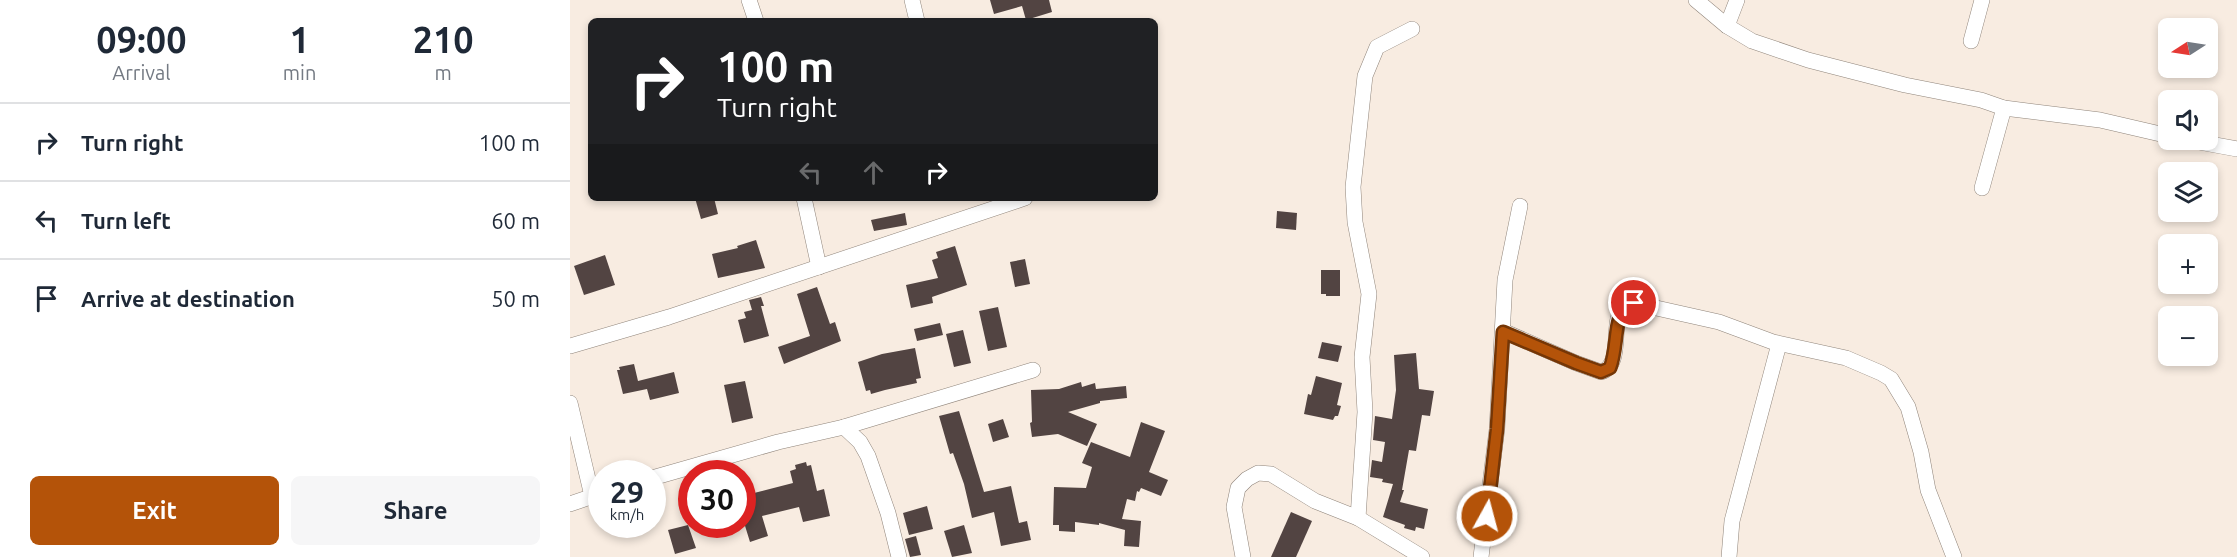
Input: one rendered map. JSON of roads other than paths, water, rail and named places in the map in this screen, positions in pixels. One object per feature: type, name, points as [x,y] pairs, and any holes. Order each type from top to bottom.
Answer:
[{"type":"street","points":[[749,0],[755,18]]},
{"type":"street","points":[[912,0],[916,18]]},
{"type":"street","points":[[1696,0],[1727,26],[1752,41],[1808,60],[1905,85],[1981,100],[2004,108],[2100,120],[2158,133]]},
{"type":"street","points":[[1727,26],[1737,0]]},
{"type":"street","points":[[1971,42],[1982,0]]},
{"type":"street","points":[[1358,518],[1365,412],[1362,357],[1369,294],[1355,222],[1353,187],[1365,76],[1377,47],[1412,29]]},
{"type":"street","points":[[1982,188],[2004,108]]},
{"type":"street","points":[[2218,146],[2237,149]]},
{"type":"street","points":[[805,201],[819,267]]},
{"type":"street","points":[[570,346],[658,320],[1016,201]]},
{"type":"street","points":[[1481,557],[1497,429],[1505,280],[1520,206]]},
{"type":"street","points":[[1503,332],[1601,372],[1610,368],[1618,316],[1625,306],[1634,303],[1719,322],[1779,344],[1846,358],[1881,373],[1891,379],[1908,407],[1921,452],[1928,490],[1954,557]]},
{"type":"street","points":[[1729,557],[1732,521],[1779,344]]},
{"type":"street","points":[[666,474],[778,442],[844,427],[1033,370]]},
{"type":"street","points":[[570,403],[588,464]]},
{"type":"street","points":[[844,427],[860,442],[868,456],[888,513],[899,557]]},
{"type":"street","points":[[1243,557],[1234,507],[1238,488],[1258,473],[1271,474],[1315,501],[1358,518],[1422,557]]},
{"type":"street","points":[[570,504],[588,497]]}]
